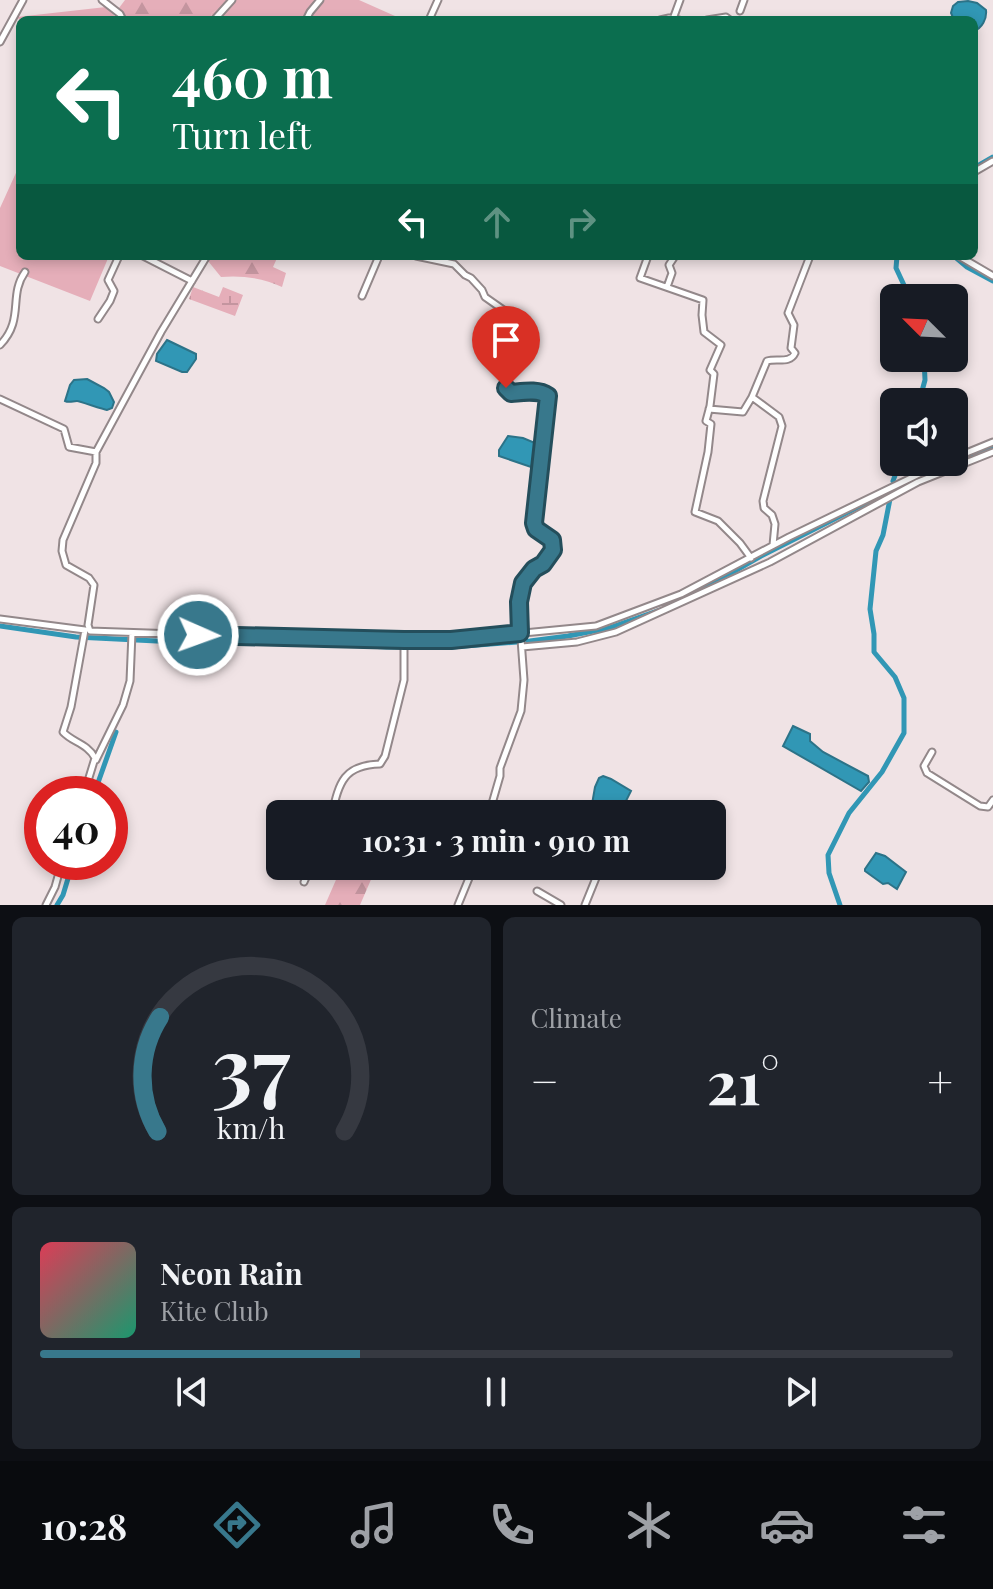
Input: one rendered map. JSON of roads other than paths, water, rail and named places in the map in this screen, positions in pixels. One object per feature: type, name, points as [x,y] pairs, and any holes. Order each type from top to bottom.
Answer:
[{"type":"street","points":[[0,42],[23,0]]},
{"type":"street","points":[[102,0],[121,16]]},
{"type":"street","points":[[218,16],[232,0]]},
{"type":"street","points":[[308,16],[320,0]]},
{"type":"street","points":[[740,11],[744,0]]},
{"type":"street","points":[[98,319],[114,291],[108,280],[117,260]]},
{"type":"street","points":[[151,260],[192,281]]},
{"type":"street","points":[[93,768],[95,758],[91,750],[63,732],[71,707],[94,585],[89,578],[66,565],[63,540],[96,463],[96,452],[132,382],[205,260]]},
{"type":"street","points":[[362,296],[377,260]]},
{"type":"street","points":[[435,260],[454,264],[471,278],[485,297],[505,311],[502,321],[506,388],[511,393],[535,392],[548,396],[534,523],[536,529],[552,540],[553,550],[523,583],[519,602],[524,680],[521,711],[500,768],[493,800]]},
{"type":"street","points":[[647,260],[640,278],[703,300],[704,332],[721,345],[710,370],[714,374],[706,421],[711,424],[695,512],[727,528],[751,558]]},
{"type":"street","points":[[667,287],[672,260]]},
{"type":"street","points":[[709,409],[743,412],[767,361],[789,360],[795,354],[791,348],[794,325],[788,313],[808,260]]},
{"type":"street","points":[[966,260],[993,276]]},
{"type":"street","points":[[0,345],[15,322],[17,287],[25,272]]},
{"type":"street","points":[[752,397],[779,417],[782,426],[763,501],[775,524],[773,546]]},
{"type":"street","points":[[0,399],[64,429],[69,447],[96,452]]},
{"type":"street","points":[[968,452],[993,442]]},
{"type":"street","points":[[522,647],[577,642],[616,632],[770,562],[918,482],[993,452]]},
{"type":"street","points":[[0,619],[87,631],[404,640],[451,640],[584,629],[612,622],[681,594],[916,476]]},
{"type":"street","points":[[90,776],[123,705],[130,681],[132,633]]},
{"type":"street","points":[[336,800],[339,786],[348,772],[380,764],[385,756],[404,680],[404,640]]},
{"type":"street","points":[[932,752],[924,766],[927,773],[980,806],[988,807],[993,800]]},
{"type":"street","points":[[46,905],[57,880]]},
{"type":"street","points":[[458,905],[468,880]]},
{"type":"street","points":[[585,905],[595,880]]},
{"type":"street","points":[[537,891],[561,905]]},
{"type":"water","points":[[958,2],[977,3],[986,10],[986,17],[979,28],[978,16],[952,16],[953,6]]},
{"type":"water","points":[[167,340],[196,354],[187,372],[156,361]]},
{"type":"water","points":[[87,379],[109,392],[114,402],[112,408],[107,410],[79,401],[65,401],[74,380]]},
{"type":"water","points":[[508,436],[535,443],[538,450],[531,467],[499,456],[499,450]]},
{"type":"water","points":[[793,726],[810,734],[810,741],[823,752],[868,776],[869,782],[861,791],[783,746]]},
{"type":"water","points":[[599,778],[611,779],[631,791],[626,800],[593,800]]},
{"type":"water","points":[[876,853],[906,872],[897,889],[888,883],[883,884],[865,871]]},
{"type":"waterway","points":[[978,166],[993,157]]},
{"type":"waterway","points":[[897,260],[896,268],[903,284]]},
{"type":"waterway","points":[[959,260],[993,281]]},
{"type":"waterway","points":[[923,388],[925,372]]},
{"type":"waterway","points":[[968,457],[993,448]]},
{"type":"waterway","points":[[893,481],[895,476]]},
{"type":"waterway","points":[[691,596],[761,556],[923,476]]},
{"type":"waterway","points":[[840,905],[829,873],[828,855],[849,813],[882,772],[904,733],[904,698],[895,677],[874,652],[870,609],[876,551],[883,535],[890,499]]},
{"type":"waterway","points":[[0,626],[76,637],[217,644],[290,642],[452,647],[568,636],[609,628],[660,610]]},
{"type":"waterway","points":[[100,776],[116,732]]},
{"type":"waterway","points":[[57,905],[68,880]]}]
